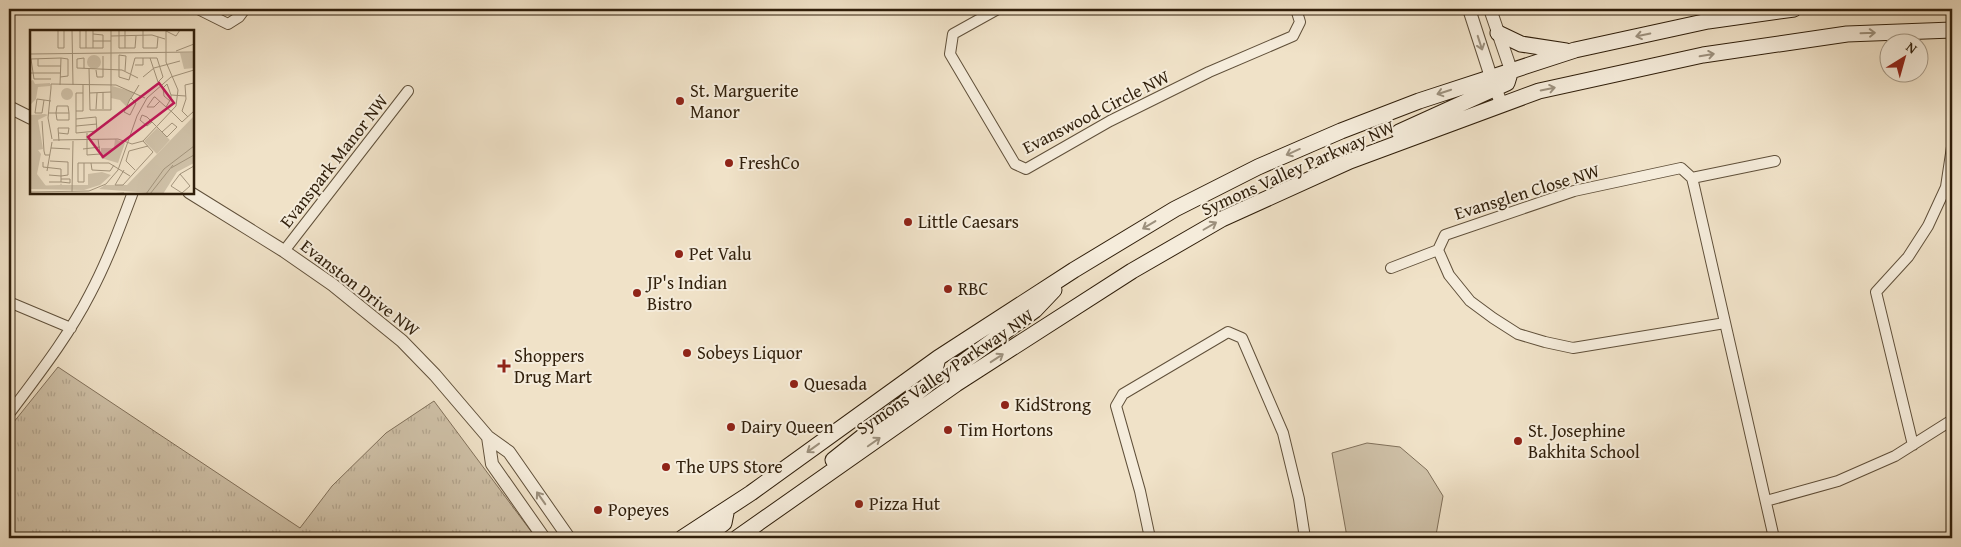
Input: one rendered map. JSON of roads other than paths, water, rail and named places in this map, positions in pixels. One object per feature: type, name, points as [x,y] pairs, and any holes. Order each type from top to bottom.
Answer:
[{"type":"main road","name":"Symons Valley Parkway NW","points":[[682,538],[728,509],[938,358],[1074,270],[1175,209],[1258,167],[1350,127],[1419,101],[1493,83],[1511,70],[1570,52],[1708,21],[1794,9]]},
{"type":"main road","name":"Symons Valley Parkway NW","points":[[737,538],[956,384],[1132,271],[1222,219],[1350,161],[1501,103],[1539,91],[1703,55],[1848,34],[1952,30]]},
{"type":"main road","points":[[1498,33],[1521,44],[1570,52]]},
{"type":"main road","points":[[1289,189],[1354,152],[1493,83]]},
{"type":"main road","points":[[956,384],[959,365],[1035,310],[1074,270]]},
{"type":"main road","points":[[791,501],[821,469],[926,386],[933,378],[938,358]]},
{"type":"main road","points":[[704,538],[724,523],[728,509]]},
{"type":"street","points":[[198,9],[228,24],[239,18],[245,9]]},
{"type":"street","name":"Evanswood Circle NW","points":[[998,9],[953,34],[950,54],[1015,164],[1026,168],[1110,121],[1209,72],[1292,36],[1300,22],[1296,9]]},
{"type":"street","points":[[1469,9],[1501,103]]},
{"type":"street","points":[[1490,9],[1511,70]]},
{"type":"street","name":"Evanspark Manor NW","points":[[284,250],[408,91]]},
{"type":"street","points":[[9,107],[30,118]]},
{"type":"street","points":[[1913,445],[1876,292],[1908,257],[1928,226],[1946,187],[1952,147]]},
{"type":"street","points":[[1774,538],[1692,178],[1775,161]]},
{"type":"street","name":"Evansglen Close NW","points":[[1438,250],[1445,235],[1574,191],[1681,168],[1692,178]]},
{"type":"street","points":[[9,414],[71,328],[105,264],[132,194]]},
{"type":"street","name":"Evanston Drive NW","points":[[192,194],[284,250],[333,285],[402,341],[435,375],[488,437],[509,452],[569,538]]},
{"type":"street","points":[[1391,268],[1438,250],[1449,275],[1470,301],[1493,318],[1518,334],[1573,348],[1725,324]]},
{"type":"street","points":[[9,302],[71,328]]},
{"type":"street","points":[[1150,538],[1140,491],[1116,406],[1123,394],[1228,332],[1242,338],[1283,434],[1299,500],[1305,538]]},
{"type":"street","points":[[1766,501],[1838,481],[1895,456],[1952,420]]},
{"type":"street","points":[[488,437],[492,464],[544,538]]},
{"type":"place","name":"St. Marguerite Manor","points":[[680,101]]},
{"type":"place","name":"FreshCo","points":[[729,163]]},
{"type":"place","name":"Little Caesars","points":[[908,222]]},
{"type":"place","name":"Pet Valu","points":[[679,254]]},
{"type":"place","name":"RBC","points":[[948,289]]},
{"type":"place","name":"JP's Indian Bistro","points":[[637,293]]},
{"type":"place","name":"Sobeys Liquor","points":[[687,353]]},
{"type":"place","name":"Shoppers Drug Mart","points":[[504,366]]},
{"type":"place","name":"Quesada","points":[[794,384]]},
{"type":"place","name":"KidStrong","points":[[1005,405]]},
{"type":"place","name":"Dairy Queen","points":[[731,427]]},
{"type":"place","name":"Tim Hortons","points":[[948,430]]},
{"type":"place","name":"St. Josephine Bakhita School","points":[[1518,441]]},
{"type":"place","name":"The UPS Store","points":[[666,467]]},
{"type":"place","name":"Pizza Hut","points":[[859,504]]},
{"type":"place","name":"Popeyes","points":[[598,510]]}]
